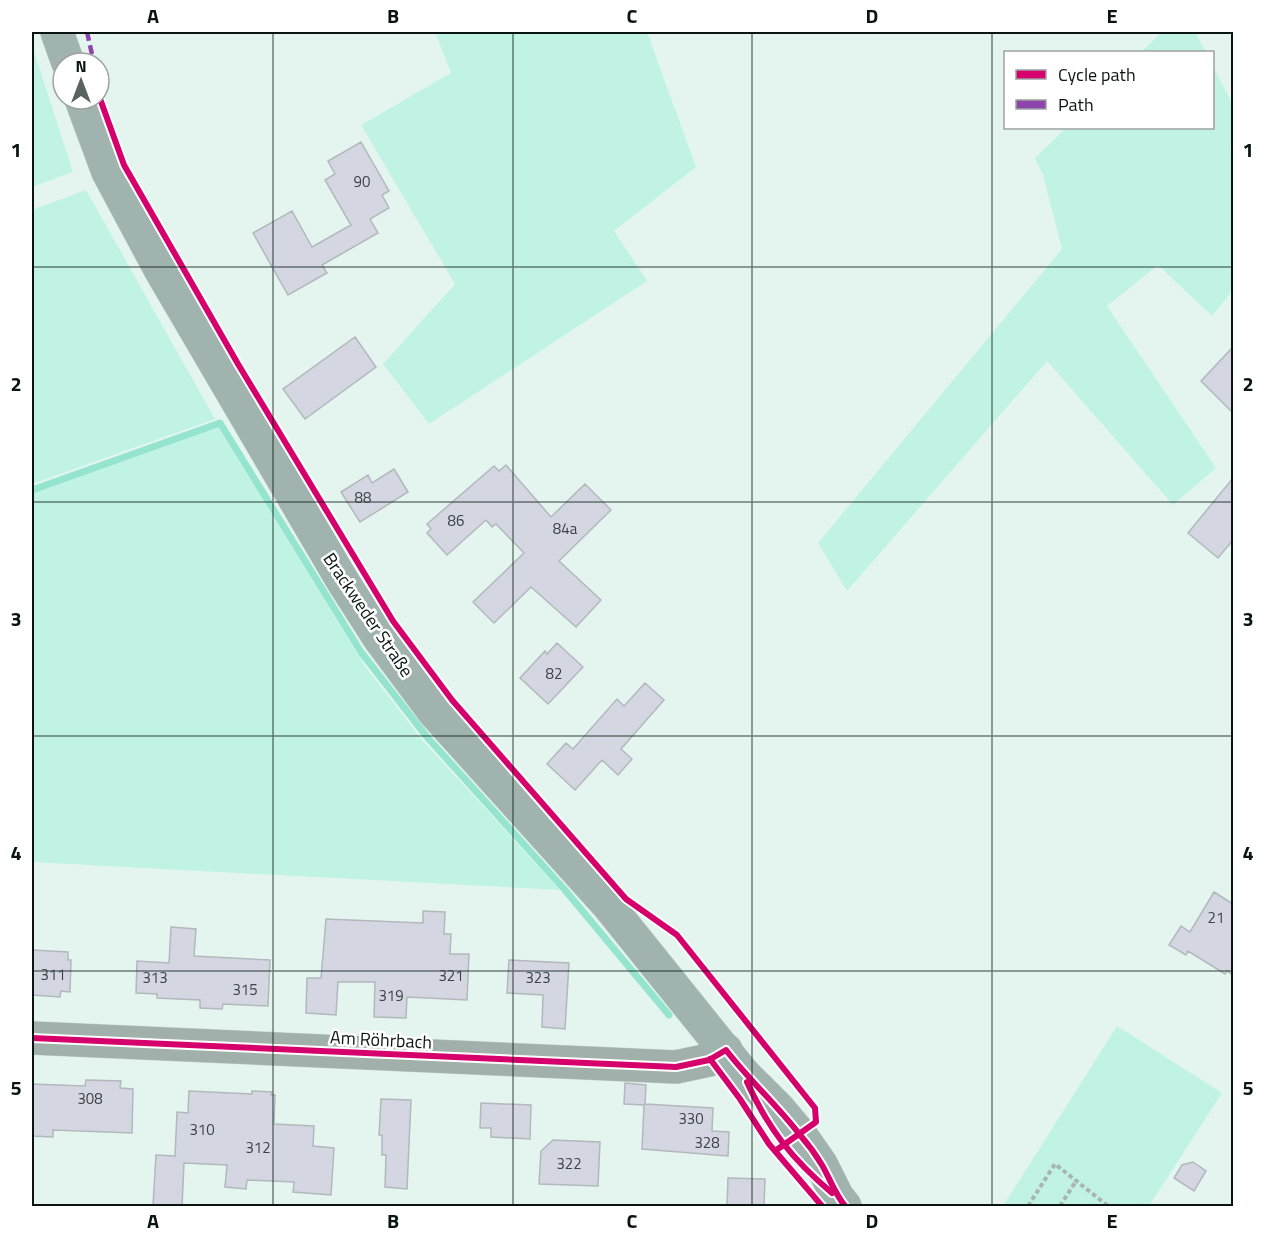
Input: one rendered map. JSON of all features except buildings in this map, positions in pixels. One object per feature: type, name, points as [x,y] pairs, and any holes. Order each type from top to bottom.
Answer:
[{"type":"main road","points":[[57,32],[64,51]]},
{"type":"main road","name":"Brackweder Straße","points":[[86,111],[108,171],[161,271],[330,560],[379,638],[435,712],[608,905],[734,1061],[761,1113],[779,1140],[806,1171],[841,1201]]},
{"type":"street","name":"Am Röhrbach","points":[[32,1038],[676,1066],[709,1060],[734,1061]]},
{"type":"path","points":[[1028,1206],[1055,1164],[1108,1206]]},
{"type":"path","points":[[1060,1206],[1076,1181]]},
{"type":"green space","points":[[435,32],[647,32],[696,167],[614,231],[647,281],[429,424],[383,364],[455,284],[361,125],[451,73]]},
{"type":"green space","points":[[1162,32],[1195,32],[1205,51],[1142,51]]},
{"type":"green space","points":[[32,45],[51,104],[51,111],[53,111],[73,172],[32,187]]},
{"type":"green space","points":[[1214,68],[1233,105],[1233,290],[1212,316],[1158,265],[1107,306],[1216,468],[1173,505],[1047,361],[847,591],[818,543],[1062,249],[1043,175],[1035,158],[1065,129],[1214,129]]},
{"type":"green space","points":[[86,190],[215,419],[32,484],[32,210]]},
{"type":"green space","points":[[218,427],[365,666],[423,741],[560,890],[32,862],[32,493]]},
{"type":"green space","points":[[1117,1026],[1222,1093],[1149,1206],[1003,1206]]},
{"type":"waterway","points":[[32,490],[220,423],[361,652],[427,737],[565,890],[669,1015]]},
{"type":"marked path","points":[[87,32],[91,51]]},
{"type":"cycle path","points":[[104,111],[124,165],[238,364],[393,621],[452,700],[626,899],[677,935],[815,1108],[816,1122],[775,1151]]},
{"type":"cycle path","points":[[32,1038],[676,1067],[709,1060],[726,1050],[809,1146],[845,1206]]},
{"type":"cycle path","points":[[710,1059],[740,1099],[769,1144],[822,1206]]},
{"type":"cycle path","points":[[747,1082],[764,1115],[783,1143],[793,1156],[832,1193]]}]
